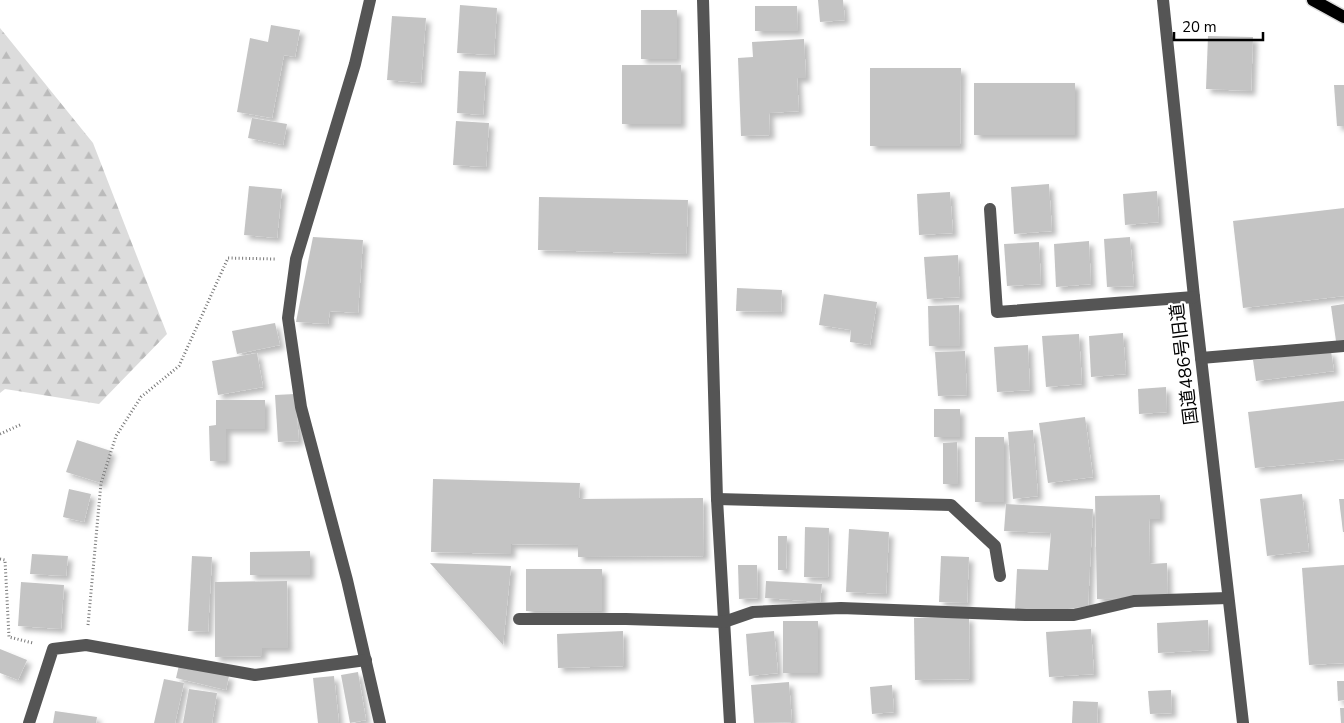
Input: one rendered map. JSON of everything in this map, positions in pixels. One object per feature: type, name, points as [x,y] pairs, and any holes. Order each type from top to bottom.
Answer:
[{"type":"main road","points":[[1313,0],[1344,16]]},
{"type":"street","points":[[370,0],[355,64],[296,259],[288,318],[301,407],[366,660],[380,723]]},
{"type":"street","points":[[703,0],[717,499],[730,723]]},
{"type":"street","name":"国道486号旧道","points":[[1163,0],[1194,297],[1243,723]]},
{"type":"street","points":[[990,209],[997,312],[1194,297]]},
{"type":"street","points":[[1201,358],[1344,346]]},
{"type":"street","points":[[717,499],[952,505],[995,546],[1000,576]]},
{"type":"street","points":[[519,619],[626,619],[724,622],[753,612],[841,608],[1026,615],[1074,614],[1134,601],[1228,598]]},
{"type":"street","points":[[29,723],[53,649],[86,645],[255,675],[366,660]]},
{"type":"path","points":[[86,645],[101,483],[116,436],[141,397],[179,366],[228,258],[296,259]]},
{"type":"path","points":[[0,434],[22,424]]},
{"type":"path","points":[[0,559],[5,560],[8,636],[53,649]]},
{"type":"green space","points":[[0,28],[93,143],[167,334],[99,404],[5,389],[0,393]]},
{"type":"building","points":[[818,0],[843,0],[845,20],[820,22]]},
{"type":"building","points":[[460,5],[497,8],[494,55],[457,53]]},
{"type":"building","points":[[755,6],[797,6],[798,31],[755,31]]},
{"type":"building","points":[[641,10],[677,10],[677,59],[641,59]]},
{"type":"building","points":[[392,16],[426,18],[421,83],[387,80]]},
{"type":"building","points":[[271,25],[300,30],[295,57],[284,55],[272,118],[237,112],[250,38],[268,42]]},
{"type":"building","points":[[1208,36],[1253,37],[1251,91],[1206,89]]},
{"type":"building","points":[[804,39],[806,78],[797,78],[799,111],[769,113],[770,135],[741,136],[738,58],[753,57],[752,42]]},
{"type":"building","points":[[622,65],[681,65],[681,124],[622,124]]},
{"type":"building","points":[[870,68],[961,68],[960,146],[870,146]]},
{"type":"building","points":[[459,71],[486,72],[483,115],[457,113]]},
{"type":"building","points":[[974,83],[1075,83],[1075,135],[974,135]]},
{"type":"building","points":[[1334,85],[1344,85],[1344,126],[1337,126]]},
{"type":"building","points":[[252,118],[287,124],[283,145],[248,138]]},
{"type":"building","points":[[456,121],[489,123],[486,167],[453,165]]},
{"type":"building","points":[[1049,184],[1052,231],[1014,234],[1011,187]]},
{"type":"building","points":[[249,186],[282,189],[277,238],[244,235]]},
{"type":"building","points":[[1157,191],[1159,222],[1125,225],[1123,194]]},
{"type":"building","points":[[950,192],[953,233],[919,235],[917,194]]},
{"type":"building","points":[[539,197],[688,200],[686,254],[538,250]]},
{"type":"building","points":[[1344,208],[1344,296],[1243,308],[1233,221]]},
{"type":"building","points":[[313,237],[363,240],[358,313],[330,311],[328,324],[296,322]]},
{"type":"building","points":[[1130,237],[1134,286],[1107,287],[1104,239]]},
{"type":"building","points":[[1089,241],[1091,284],[1056,287],[1054,244]]},
{"type":"building","points":[[1039,242],[1041,284],[1007,286],[1004,244]]},
{"type":"building","points":[[958,255],[960,297],[927,299],[924,257]]},
{"type":"building","points":[[737,288],[782,290],[781,312],[736,311]]},
{"type":"building","points":[[824,294],[877,302],[870,345],[850,342],[851,330],[819,325]]},
{"type":"building","points":[[1344,304],[1344,340],[1336,341],[1331,306]]},
{"type":"building","points":[[959,305],[960,346],[929,346],[928,306]]},
{"type":"building","points":[[275,323],[280,345],[237,354],[232,331]]},
{"type":"building","points":[[1123,333],[1126,374],[1091,377],[1089,336]]},
{"type":"building","points":[[1079,334],[1082,384],[1046,387],[1042,336]]},
{"type":"building","points":[[1028,345],[1030,390],[997,392],[994,347]]},
{"type":"building","points":[[965,351],[967,395],[938,396],[935,352]]},
{"type":"building","points":[[1331,351],[1334,371],[1256,381],[1253,360]]},
{"type":"building","points":[[257,353],[263,387],[218,395],[212,361]]},
{"type":"building","points":[[1166,387],[1167,412],[1139,414],[1138,389]]},
{"type":"building","points":[[295,394],[299,441],[278,442],[275,395]]},
{"type":"building","points":[[216,400],[265,400],[265,429],[226,429],[226,461],[210,461],[209,426],[216,425]]},
{"type":"building","points":[[1344,401],[1344,459],[1255,468],[1248,412]]},
{"type":"building","points":[[934,409],[960,409],[960,437],[934,437]]},
{"type":"building","points":[[1085,417],[1093,477],[1048,483],[1039,423]]},
{"type":"building","points":[[1033,430],[1038,496],[1013,499],[1008,432]]},
{"type":"building","points":[[975,437],[1004,437],[1004,502],[975,502]]},
{"type":"building","points":[[77,440],[111,451],[101,483],[66,472]]},
{"type":"building","points":[[957,442],[958,484],[943,484],[943,443]]},
{"type":"building","points":[[433,479],[580,483],[579,499],[703,498],[704,556],[578,557],[578,545],[511,544],[511,554],[431,552]]},
{"type":"building","points":[[69,489],[91,494],[84,522],[63,517]]},
{"type":"building","points":[[1302,494],[1309,551],[1267,556],[1260,499]]},
{"type":"building","points":[[1160,495],[1160,519],[1149,519],[1150,564],[1167,563],[1168,598],[1097,599],[1095,496]]},
{"type":"building","points":[[1339,499],[1344,499],[1344,532],[1343,532]]},
{"type":"building","points":[[1006,504],[1093,509],[1088,606],[1054,611],[1015,609],[1017,569],[1048,570],[1051,533],[1004,531]]},
{"type":"building","points":[[805,527],[829,528],[828,578],[804,577]]},
{"type":"building","points":[[849,529],[889,532],[886,594],[846,592]]},
{"type":"building","points":[[778,536],[787,536],[786,570],[778,570]]},
{"type":"building","points":[[310,551],[310,575],[250,575],[250,552]]},
{"type":"building","points":[[32,554],[68,556],[66,576],[30,574]]},
{"type":"building","points":[[192,556],[212,557],[208,632],[188,631]]},
{"type":"building","points":[[941,556],[969,557],[967,603],[939,602]]},
{"type":"building","points":[[430,563],[511,566],[503,645]]},
{"type":"building","points":[[738,565],[757,565],[758,598],[739,599]]},
{"type":"building","points":[[1344,565],[1344,663],[1309,665],[1302,568]]},
{"type":"building","points":[[526,569],[602,569],[602,611],[526,611]]},
{"type":"building","points":[[287,581],[288,648],[262,648],[262,656],[215,657],[215,582]]},
{"type":"building","points":[[766,581],[822,584],[820,602],[765,598]]},
{"type":"building","points":[[21,582],[64,585],[61,629],[18,626]]},
{"type":"building","points":[[969,617],[970,679],[915,680],[914,618]]},
{"type":"building","points":[[1208,620],[1209,650],[1158,653],[1157,623]]},
{"type":"building","points":[[783,621],[818,621],[818,673],[783,673]]},
{"type":"building","points":[[1091,629],[1094,674],[1049,677],[1046,632]]},
{"type":"building","points":[[623,631],[624,666],[558,668],[557,634]]},
{"type":"building","points":[[774,631],[778,673],[749,676],[746,634]]},
{"type":"building","points":[[0,649],[27,660],[18,680],[0,673]]},
{"type":"building","points":[[179,665],[229,676],[226,690],[176,678]]},
{"type":"building","points":[[358,672],[366,720],[350,723],[341,675]]},
{"type":"building","points":[[334,676],[339,723],[318,723],[313,678]]},
{"type":"building","points":[[164,679],[184,683],[175,723],[154,723]]},
{"type":"building","points":[[1337,681],[1344,681],[1344,700],[1338,701]]},
{"type":"building","points":[[789,682],[792,722],[754,723],[751,685]]},
{"type":"building","points":[[892,685],[894,712],[872,714],[870,687]]},
{"type":"building","points":[[189,689],[217,693],[212,723],[183,723]]},
{"type":"building","points":[[1171,690],[1172,713],[1150,714],[1148,691]]},
{"type":"building","points":[[1073,701],[1098,702],[1097,723],[1072,723]]},
{"type":"building","points":[[1340,708],[1344,708],[1344,723],[1341,723]]},
{"type":"building","points":[[55,711],[97,717],[96,723],[53,723]]}]
